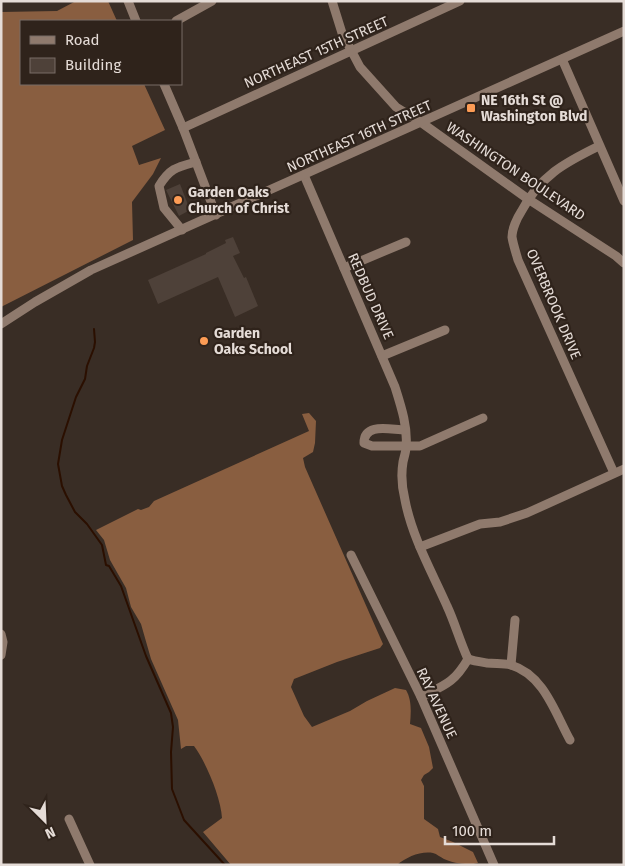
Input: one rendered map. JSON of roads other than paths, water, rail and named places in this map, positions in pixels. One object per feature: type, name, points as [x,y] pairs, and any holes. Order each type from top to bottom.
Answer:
[{"type":"street","points":[[128,1],[136,20]]},
{"type":"street","points":[[178,20],[212,1]]},
{"type":"street","name":"WASHINGTON BOULEVARD","points":[[332,1],[342,34],[360,67],[396,107],[422,123],[528,198],[620,252],[624,263]]},
{"type":"street","name":"NORTHEAST 15TH STREET","points":[[183,128],[460,1]]},
{"type":"street","name":"NORTHEAST 16TH STREET","points":[[1,324],[21,310],[91,270],[624,31]]},
{"type":"street","points":[[562,59],[624,201]]},
{"type":"street","points":[[164,85],[216,215]]},
{"type":"street","name":"OVERBROOK DRIVE","points":[[599,146],[568,160],[553,171],[528,198],[517,218],[512,236],[518,260],[614,473]]},
{"type":"street","points":[[182,230],[164,208],[159,186],[166,173],[196,162]]},
{"type":"street","name":"REDBUD DRIVE","points":[[304,176],[398,396],[405,430],[406,446],[402,464],[404,500],[420,547],[448,608],[468,659]]},
{"type":"street","points":[[344,268],[406,242]]},
{"type":"street","points":[[382,356],[445,330]]},
{"type":"street","points":[[405,430],[378,428],[368,431],[364,436],[364,443],[372,446],[420,446],[483,418]]},
{"type":"street","points":[[420,547],[480,524],[500,522],[527,513],[624,469]]},
{"type":"street","name":"RAY AVENUE","points":[[351,555],[421,697],[494,865]]},
{"type":"street","points":[[511,665],[515,620]]},
{"type":"street","points":[[1,634],[3,642],[1,654]]},
{"type":"street","points":[[421,697],[446,685],[459,674],[468,659],[484,663],[511,665],[526,673],[539,684],[551,702],[570,740]]},
{"type":"street","points":[[69,819],[90,865]]},
{"type":"waterway","points":[[94,329],[94,348],[87,366],[85,379],[76,397],[62,440],[58,464],[62,486],[75,512],[87,524],[102,545],[106,565],[109,566],[121,586],[146,656],[171,713],[173,727],[171,752],[172,789],[184,820],[225,865]]},
{"type":"place","name":"NE 16th St @ Washington Blvd","points":[[471,108]]},
{"type":"place","name":"Garden Oaks Church of Christ","points":[[178,200]]},
{"type":"place","name":"Garden Oaks School","points":[[204,341]]}]
